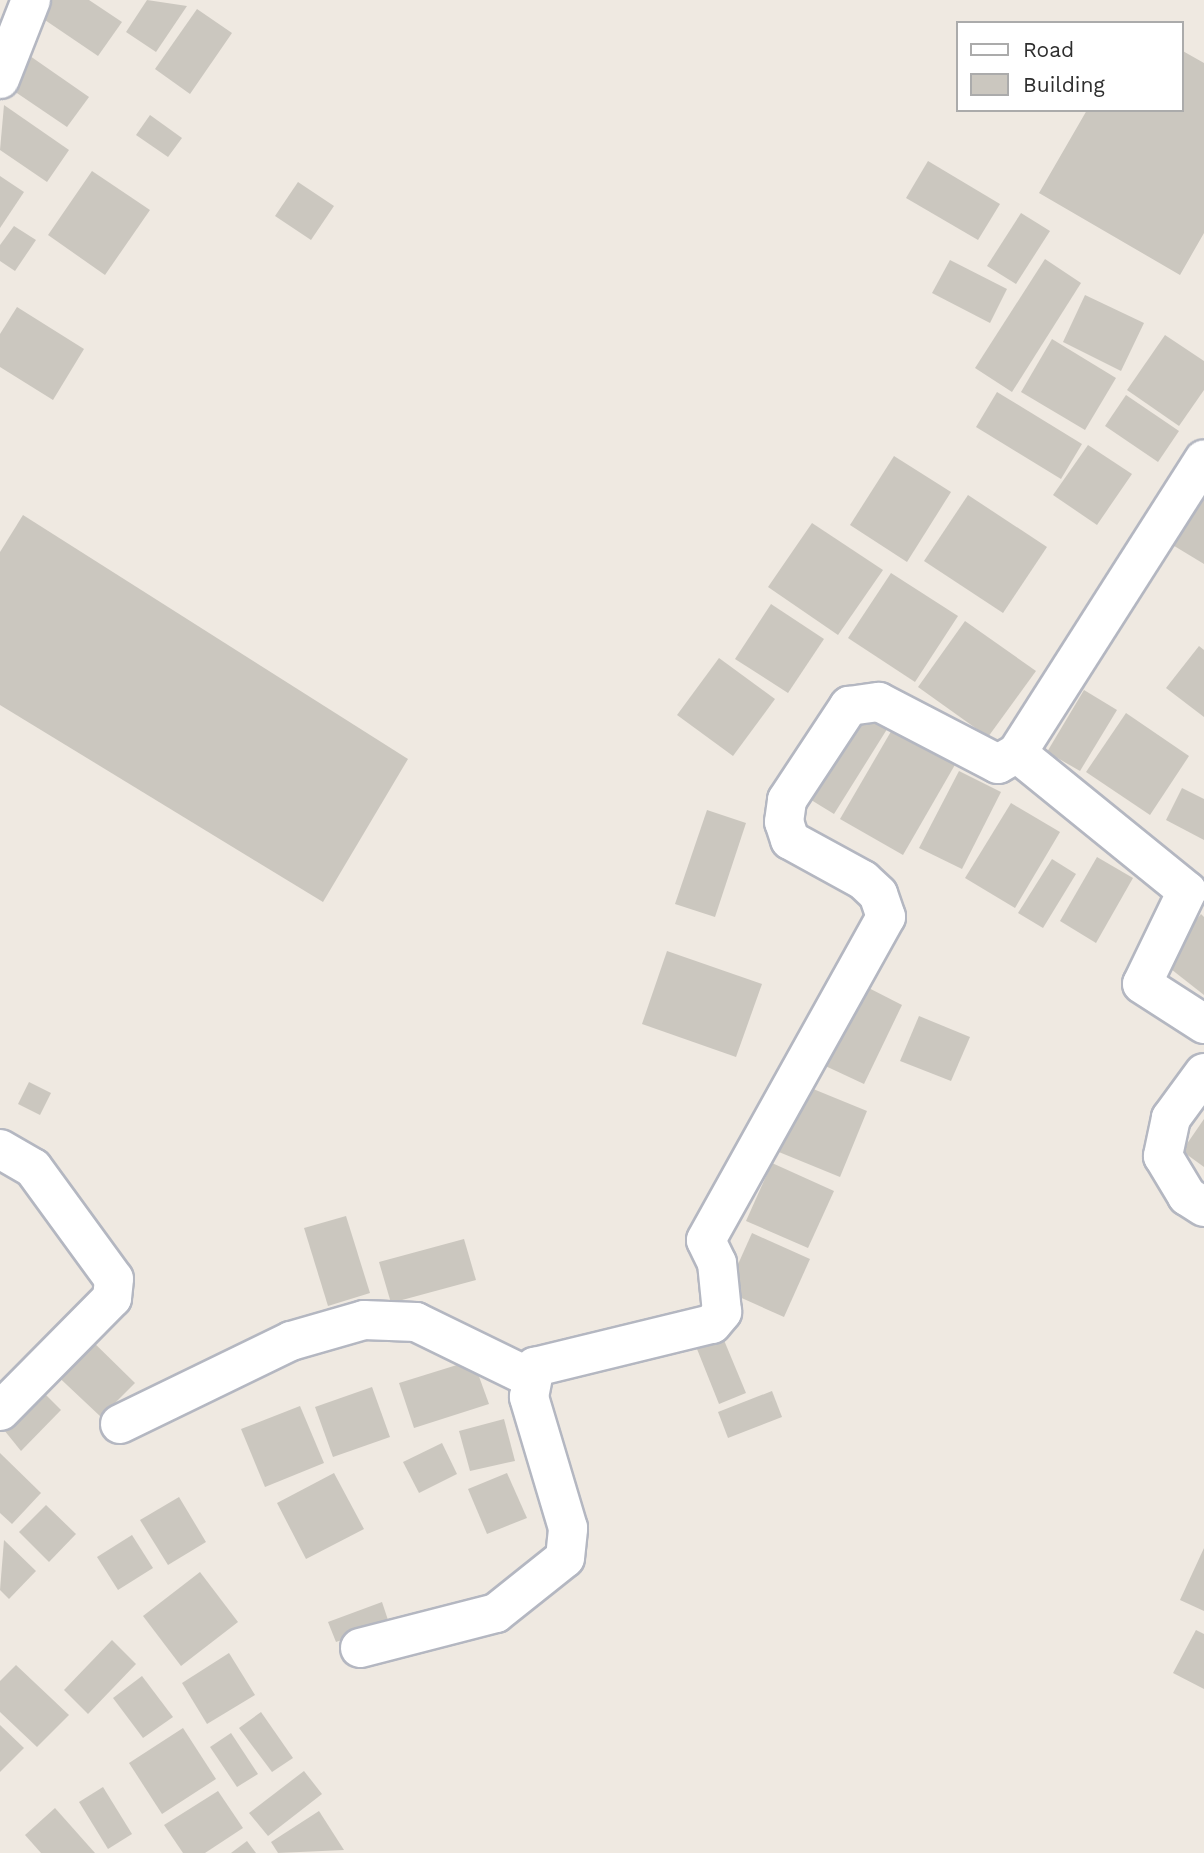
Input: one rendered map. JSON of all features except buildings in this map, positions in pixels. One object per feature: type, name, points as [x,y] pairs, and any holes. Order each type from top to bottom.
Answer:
[{"type":"street","points":[[0,79],[31,0]]},
{"type":"street","points":[[529,1377],[551,1359],[712,1324],[722,1312],[717,1263],[706,1240],[886,917],[878,894],[863,880],[790,840],[784,822],[787,800],[849,706],[880,702],[998,764],[1017,753],[1204,459]]},
{"type":"street","points":[[1017,753],[1187,891],[1142,984],[1204,1024]]},
{"type":"street","points":[[1204,1073],[1171,1118],[1163,1156],[1187,1196],[1204,1207]]},
{"type":"street","points":[[0,1149],[33,1168],[114,1279],[112,1298],[0,1410]]},
{"type":"street","points":[[120,1424],[291,1341],[364,1320],[416,1322],[529,1377]]},
{"type":"street","points":[[360,1648],[496,1614],[565,1558],[568,1528],[529,1397],[529,1377]]}]
